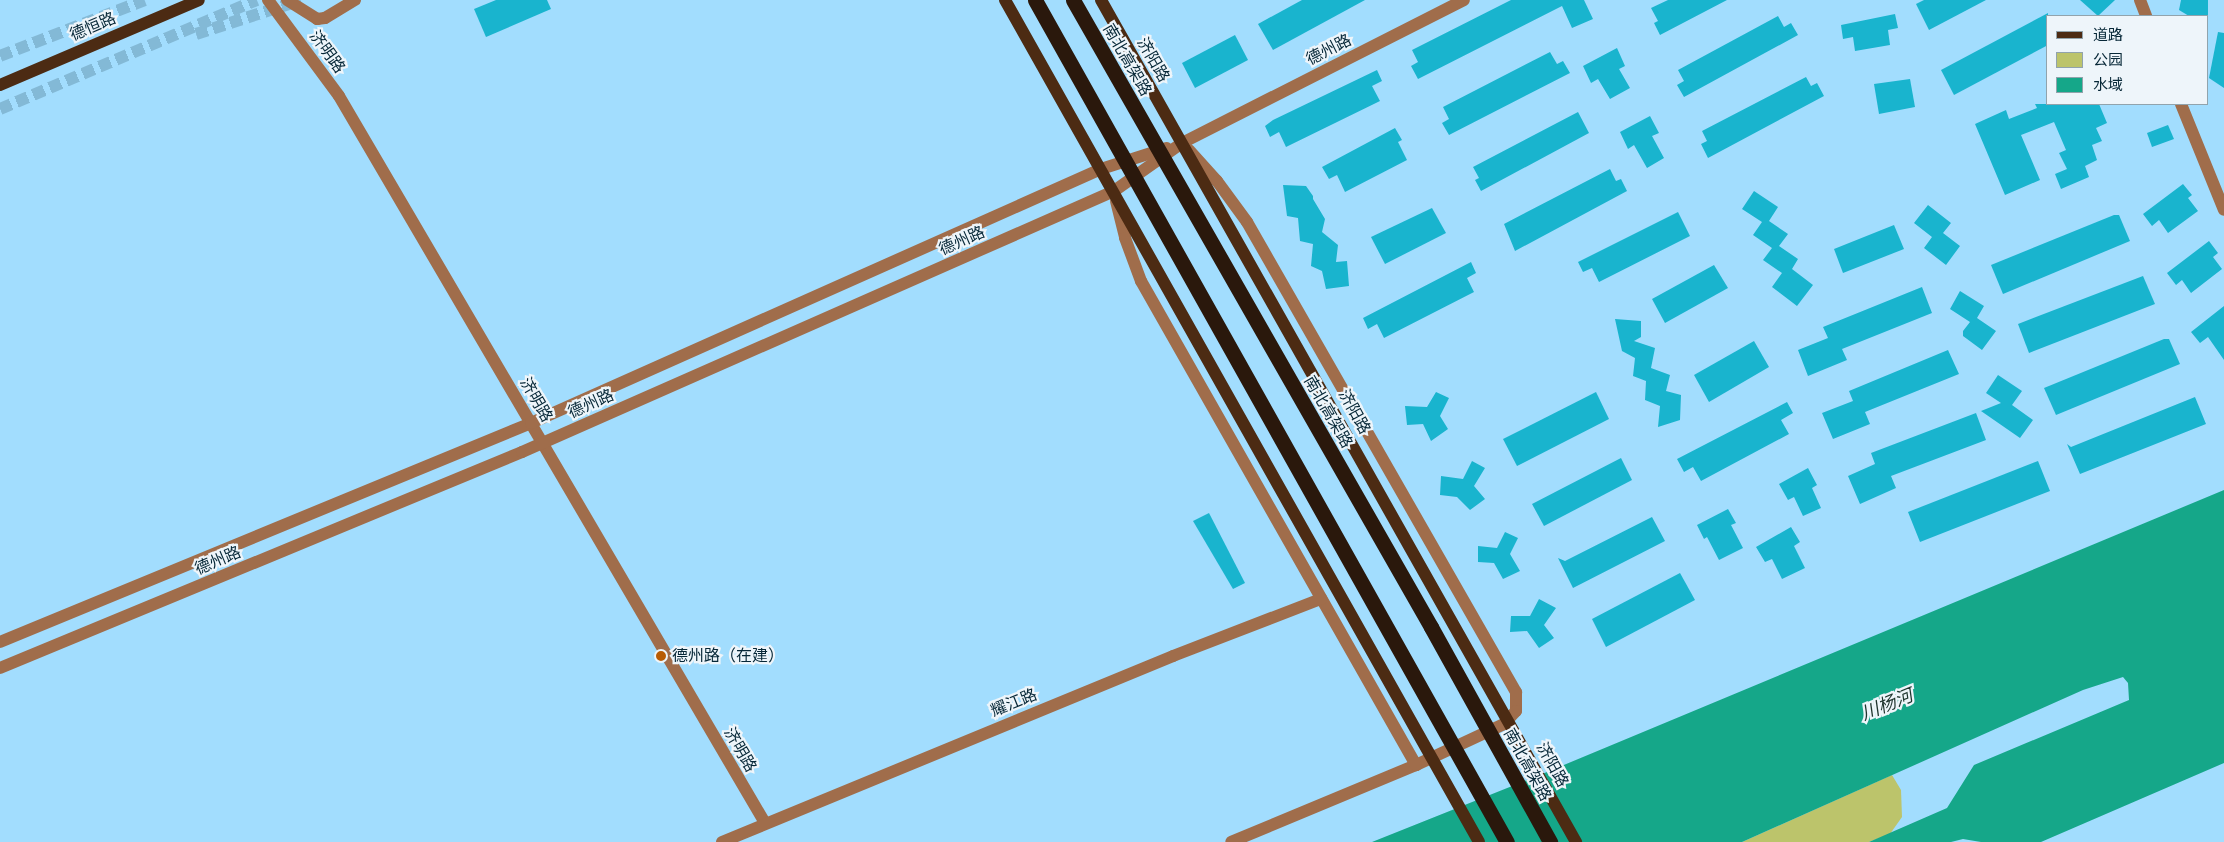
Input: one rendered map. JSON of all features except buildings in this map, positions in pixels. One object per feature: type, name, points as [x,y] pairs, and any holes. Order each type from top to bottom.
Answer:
[{"type":"highway","points":[[1035,0],[1507,842]]},
{"type":"highway","name":"南北高架路","points":[[1073,0],[1421,610],[1550,842]]},
{"type":"main road","name":"德恒路","points":[[0,85],[200,0]]},
{"type":"main road","points":[[1005,0],[1479,842]]},
{"type":"main road","name":"济阳路","points":[[1100,0],[1242,248],[1576,842]]},
{"type":"street","name":"济明路","points":[[268,0],[339,96],[765,824]]},
{"type":"street","points":[[287,0],[317,19],[324,18],[355,0]]},
{"type":"street","name":"德州路","points":[[0,668],[542,443],[1114,191],[1182,143],[1464,0]]},
{"type":"street","points":[[2140,0],[2146,15]]},
{"type":"street","points":[[2181,105],[2224,210]]},
{"type":"street","name":"德州路","points":[[0,642],[531,423],[1101,169],[1182,143]]},
{"type":"street","points":[[1182,143],[1218,181],[1247,222],[1516,692],[1516,711],[1504,724],[1416,765],[1231,842]]},
{"type":"street","points":[[1114,191],[1125,238],[1141,281],[1416,765]]},
{"type":"street","name":"耀江路","points":[[722,842],[1173,656],[1321,599]]},
{"type":"green space","points":[[1892,775],[1901,790],[1902,817],[1890,834],[1869,842],[1742,842]]},
{"type":"water","name":"川杨河","points":[[2224,490],[2224,763],[2041,842],[1981,842],[1963,839],[1951,842],[1869,842],[1947,808],[1974,765],[2129,700],[2128,683],[2123,677],[2083,690],[1742,842],[1372,842],[1547,772]]},
{"type":"tunnel","points":[[0,56],[145,0]]},
{"type":"tunnel","points":[[0,109],[257,0]]},
{"type":"tunnel","points":[[196,34],[301,0]]},
{"type":"place","name":"德州路（在建）","points":[[661,656]]}]
